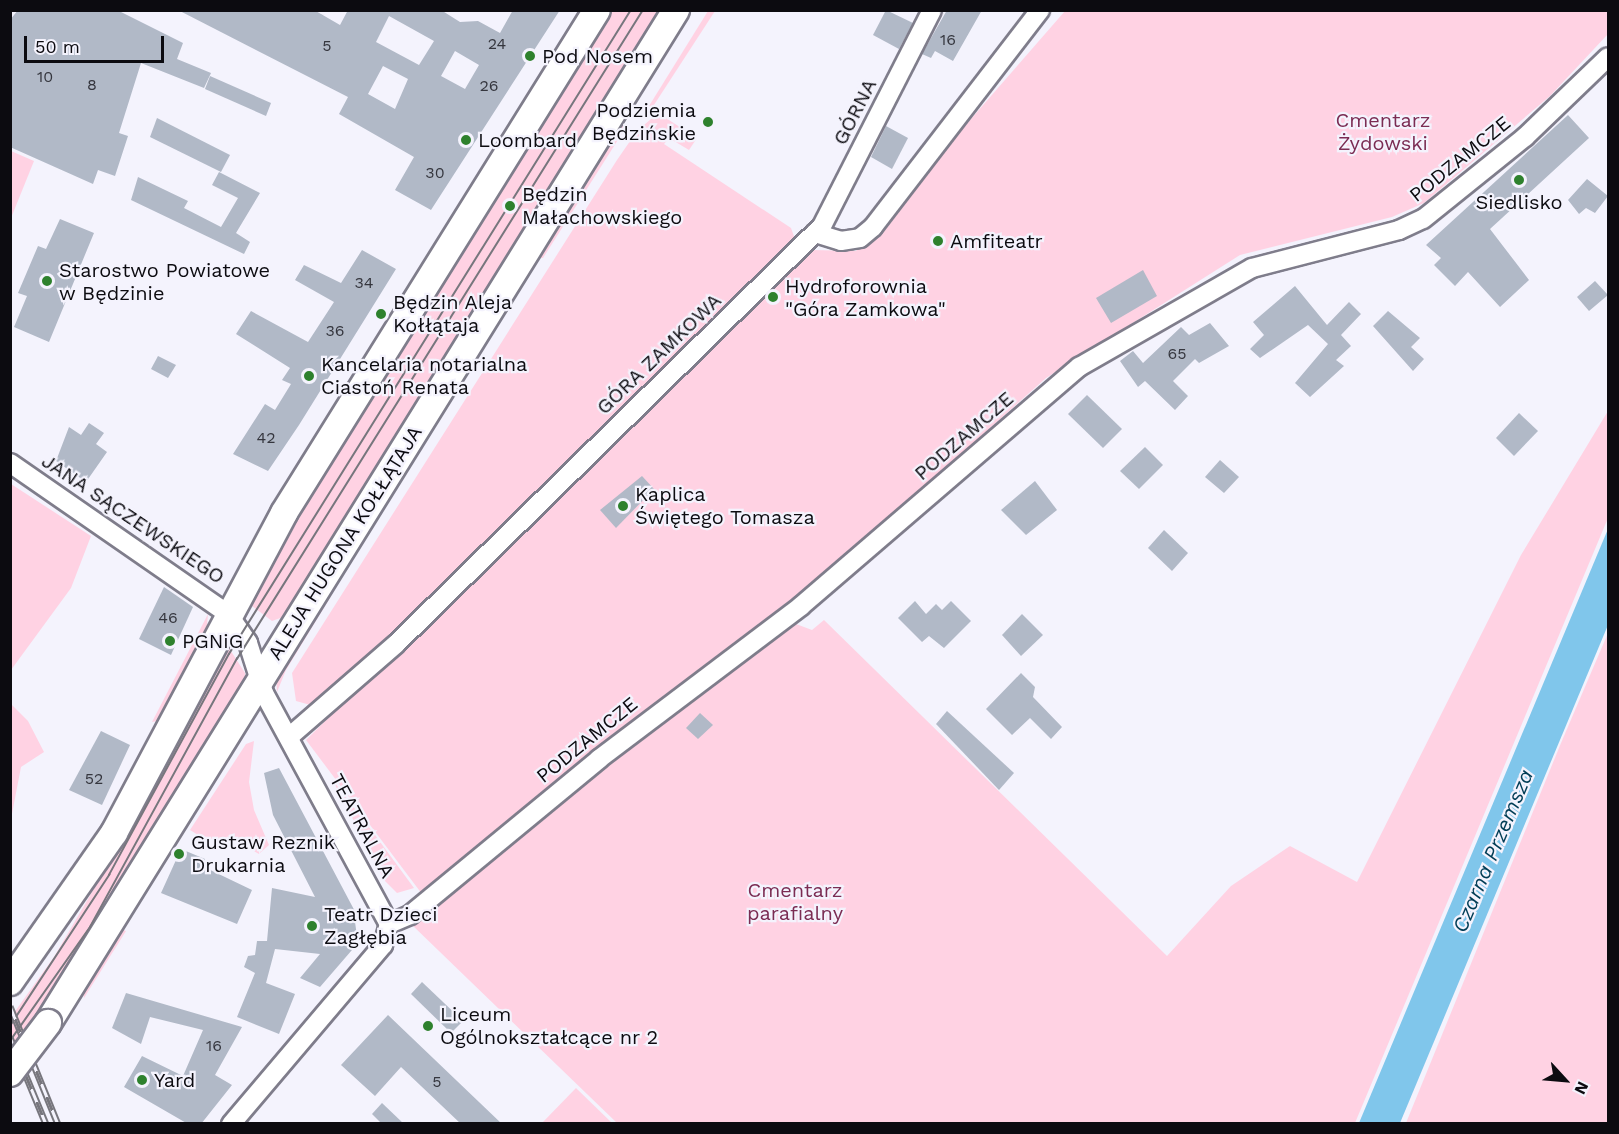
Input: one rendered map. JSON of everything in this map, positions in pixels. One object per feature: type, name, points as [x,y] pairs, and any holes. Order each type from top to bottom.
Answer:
[{"type":"main road","points":[[17,974],[114,832],[228,614],[284,513],[597,10]]},
{"type":"main road","name":"ALEJA HUGONA KOŁŁĄTAJA","points":[[10,1073],[48,1023],[676,10]]},
{"type":"street","name":"GÓRNA","points":[[815,233],[932,10]]},
{"type":"street","points":[[815,233],[841,241],[860,238],[873,227],[1040,10]]},
{"type":"street","name":"PODZAMCZE","points":[[389,924],[410,915],[617,744],[801,606],[1079,367],[1252,268],[1399,230],[1423,219],[1525,137],[1608,57]]},
{"type":"street","name":"GÓRA ZAMKOWA","points":[[289,737],[396,644],[676,364],[815,233]]},
{"type":"street","name":"JANA SĄCZEWSKIEGO","points":[[10,463],[228,614],[248,642],[259,682]]},
{"type":"street","name":"TEATRALNA","points":[[259,682],[389,924]]},
{"type":"street","points":[[234,1122],[383,945],[389,924]]},
{"type":"green space","points":[[609,11],[657,11],[626,71],[286,616],[272,621],[248,603],[263,571]]},
{"type":"green space","points":[[708,11],[715,11],[652,108],[649,106]]},
{"type":"green space","name":"Cmentarz Żydowski","points":[[1065,11],[1608,11],[1608,34],[1550,96],[1424,203],[1392,217],[1240,255],[1046,378],[836,566],[550,787],[422,894],[306,740],[667,381],[812,250],[856,251]]},
{"type":"green space","points":[[658,113],[697,138],[689,150],[669,138],[664,144],[791,228],[795,239],[373,654],[314,706],[296,701],[292,673],[617,160],[637,131]]},
{"type":"green space","points":[[628,124],[543,258],[534,258],[616,125]]},
{"type":"green space","points":[[11,151],[34,161],[11,218]]},
{"type":"green space","name":"Cmentarz parafialny","points":[[1608,411],[1608,518],[1355,1123],[617,1123],[410,923],[663,717],[667,721],[796,624],[812,630],[824,620],[1167,956],[1231,886],[1290,846],[1357,882],[1521,555]]},
{"type":"green space","points":[[11,484],[91,536],[71,588],[11,670]]},
{"type":"green space","points":[[331,596],[286,670],[277,692],[276,674],[321,599]]},
{"type":"green space","points":[[208,614],[206,636],[162,720],[152,722]]},
{"type":"green space","points":[[1608,633],[1608,1123],[1406,1123],[1561,743]]},
{"type":"green space","points":[[223,647],[229,648],[245,673],[245,682],[62,979],[11,1048],[11,1017],[54,957],[112,858]]},
{"type":"green space","points":[[11,704],[28,721],[44,752],[21,767],[11,819]]},
{"type":"green space","points":[[254,741],[249,782],[254,810],[269,845],[259,854],[234,840],[203,838],[190,830],[246,744]]},
{"type":"green space","points":[[332,779],[414,888],[397,893],[385,881]]},
{"type":"green space","points":[[121,929],[126,931],[84,998],[83,991]]},
{"type":"green space","points":[[576,1088],[612,1123],[542,1123]]},
{"type":"water","name":"Czarna Przemsza","points":[[1608,529],[1608,625],[1400,1123],[1359,1123]]},
{"type":"building","points":[[18,10],[117,10],[183,43],[177,59],[211,73],[204,88],[141,63],[119,133],[128,136],[115,176],[98,170],[93,184],[10,147],[10,20]]},
{"type":"building","points":[[178,10],[314,10],[340,25],[348,10],[441,10],[460,22],[478,21],[500,33],[513,10],[560,10],[431,210],[395,190],[414,157],[339,114],[348,97]],"holes":[[[389,16],[434,41],[419,65],[376,42]],[[455,51],[479,65],[465,89],[441,76]],[[383,66],[408,79],[395,109],[368,94]]]},
{"type":"building","points":[[886,10],[913,23],[899,49],[873,35]]},
{"type":"building","points":[[947,10],[982,10],[953,61],[935,51],[931,58],[922,54]]},
{"type":"building","points":[[210,76],[271,103],[266,116],[205,89]]},
{"type":"building","points":[[1568,115],[1589,138],[1490,229],[1529,280],[1500,307],[1468,272],[1455,286],[1434,265],[1441,258],[1426,245]]},
{"type":"building","points":[[157,118],[230,155],[221,172],[150,137]]},
{"type":"building","points":[[886,126],[908,138],[892,169],[871,157]]},
{"type":"building","points":[[219,172],[260,193],[236,233],[250,242],[244,254],[131,200],[138,177],[188,201],[184,208],[221,227],[238,198],[212,185]]},
{"type":"building","points":[[1587,179],[1608,196],[1595,213],[1586,208],[1579,214],[1568,200]]},
{"type":"building","name":"Starostwo Powiatowe w Będzinie","points":[[60,219],[94,233],[49,342],[14,327],[27,296],[18,293],[38,246],[46,249]]},
{"type":"building","points":[[362,250],[396,269],[299,425],[268,471],[233,454],[265,404],[275,410],[291,384],[282,380],[290,368],[236,334],[251,311],[308,342],[334,302],[295,280],[304,265],[341,283]]},
{"type":"building","points":[[1143,270],[1157,296],[1111,323],[1096,298]]},
{"type":"building","points":[[1595,281],[1608,295],[1589,311],[1577,297]]},
{"type":"building","points":[[1295,286],[1327,325],[1349,302],[1361,314],[1341,335],[1351,346],[1336,360],[1344,366],[1310,397],[1295,383],[1328,344],[1308,325],[1260,358],[1250,349],[1264,335],[1253,322]]},
{"type":"building","points":[[1388,311],[1420,338],[1411,347],[1424,359],[1413,371],[1373,326]]},
{"type":"building","points":[[1210,323],[1229,346],[1199,363],[1195,359],[1173,381],[1188,396],[1175,410],[1145,381],[1138,387],[1120,361],[1133,351],[1143,363],[1181,327],[1189,335]]},
{"type":"building","points":[[158,356],[176,365],[168,378],[151,369]]},
{"type":"building","points":[[1087,395],[1122,429],[1103,448],[1068,414]]},
{"type":"building","points":[[1519,413],[1538,431],[1514,456],[1496,438]]},
{"type":"building","points":[[89,423],[104,433],[96,444],[107,452],[86,482],[56,461],[69,427],[81,435]]},
{"type":"building","points":[[1145,447],[1163,465],[1139,489],[1120,471]]},
{"type":"building","points":[[1220,460],[1239,477],[1224,493],[1205,477]]},
{"type":"building","name":"Kaplica Świętego Tomasza","points":[[642,476],[654,489],[616,528],[600,510]]},
{"type":"building","points":[[1035,481],[1057,510],[1026,535],[1001,510]]},
{"type":"building","points":[[1164,530],[1188,553],[1172,571],[1148,548]]},
{"type":"building","points":[[164,587],[193,607],[171,655],[139,639]]},
{"type":"building","points":[[915,601],[926,614],[936,604],[942,610],[951,601],[971,621],[944,648],[929,636],[922,642],[898,618]]},
{"type":"building","points":[[1022,614],[1043,635],[1021,656],[1002,635]]},
{"type":"building","points":[[1021,673],[1035,687],[1033,697],[1062,727],[1051,739],[1030,718],[1012,735],[986,709]]},
{"type":"building","points":[[947,711],[1014,773],[999,790],[936,724]]},
{"type":"building","points":[[700,713],[713,725],[698,739],[686,728]]},
{"type":"building","points":[[101,731],[130,745],[102,805],[69,790]]},
{"type":"building","points":[[279,768],[359,919],[355,922],[358,943],[320,987],[300,978],[320,954],[275,949],[266,983],[295,994],[279,1034],[237,1017],[255,973],[244,967],[248,956],[255,955],[257,941],[267,941],[272,888],[315,897],[273,815],[264,773]]},
{"type":"building","points":[[181,849],[205,859],[202,866],[252,890],[237,924],[161,893]]},
{"type":"building","points":[[422,982],[463,1021],[451,1033],[411,994]]},
{"type":"building","points":[[126,993],[242,1027],[215,1075],[232,1085],[201,1124],[188,1124],[124,1087],[142,1056],[183,1076],[203,1030],[150,1017],[141,1044],[112,1028]]},
{"type":"building","points":[[388,1015],[502,1124],[461,1124],[401,1067],[375,1096],[341,1065]]},
{"type":"building","points":[[382,1103],[404,1124],[382,1124],[372,1114]]},
{"type":"tram line","points":[[10,1026],[109,875],[229,654],[631,10]]},
{"type":"tram line","points":[[10,1041],[90,927],[237,659],[643,10]]},
{"type":"railway","points":[[10,1006],[58,1124]]},
{"type":"railway","points":[[10,1037],[46,1124]]},
{"type":"place","name":"Pod Nosem","points":[[530,56]]},
{"type":"place","name":"Podziemia Będzińskie","points":[[708,122]]},
{"type":"place","name":"Loombard","points":[[466,140]]},
{"type":"place","name":"Siedlisko","points":[[1519,180]]},
{"type":"place","name":"Będzin Małachowskiego","points":[[510,206]]},
{"type":"place","name":"Amfiteatr","points":[[938,241]]},
{"type":"place","name":"Starostwo Powiatowe w Będzinie","points":[[47,281]]},
{"type":"place","name":"Hydroforownia \"Góra Zamkowa\"","points":[[773,297]]},
{"type":"place","name":"Będzin Aleja Kołłątaja","points":[[381,314]]},
{"type":"place","name":"Kancelaria notarialna Ciastoń Renata","points":[[309,376]]},
{"type":"place","name":"Kaplica Świętego Tomasza","points":[[623,506]]},
{"type":"place","name":"PGNiG","points":[[170,641]]},
{"type":"place","name":"Gustaw Reznik Drukarnia","points":[[179,854]]},
{"type":"place","name":"Teatr Dzieci Zagłębia","points":[[312,926]]},
{"type":"place","name":"Liceum Ogólnokształcące nr 2","points":[[428,1026]]},
{"type":"place","name":"Yard","points":[[142,1080]]}]
